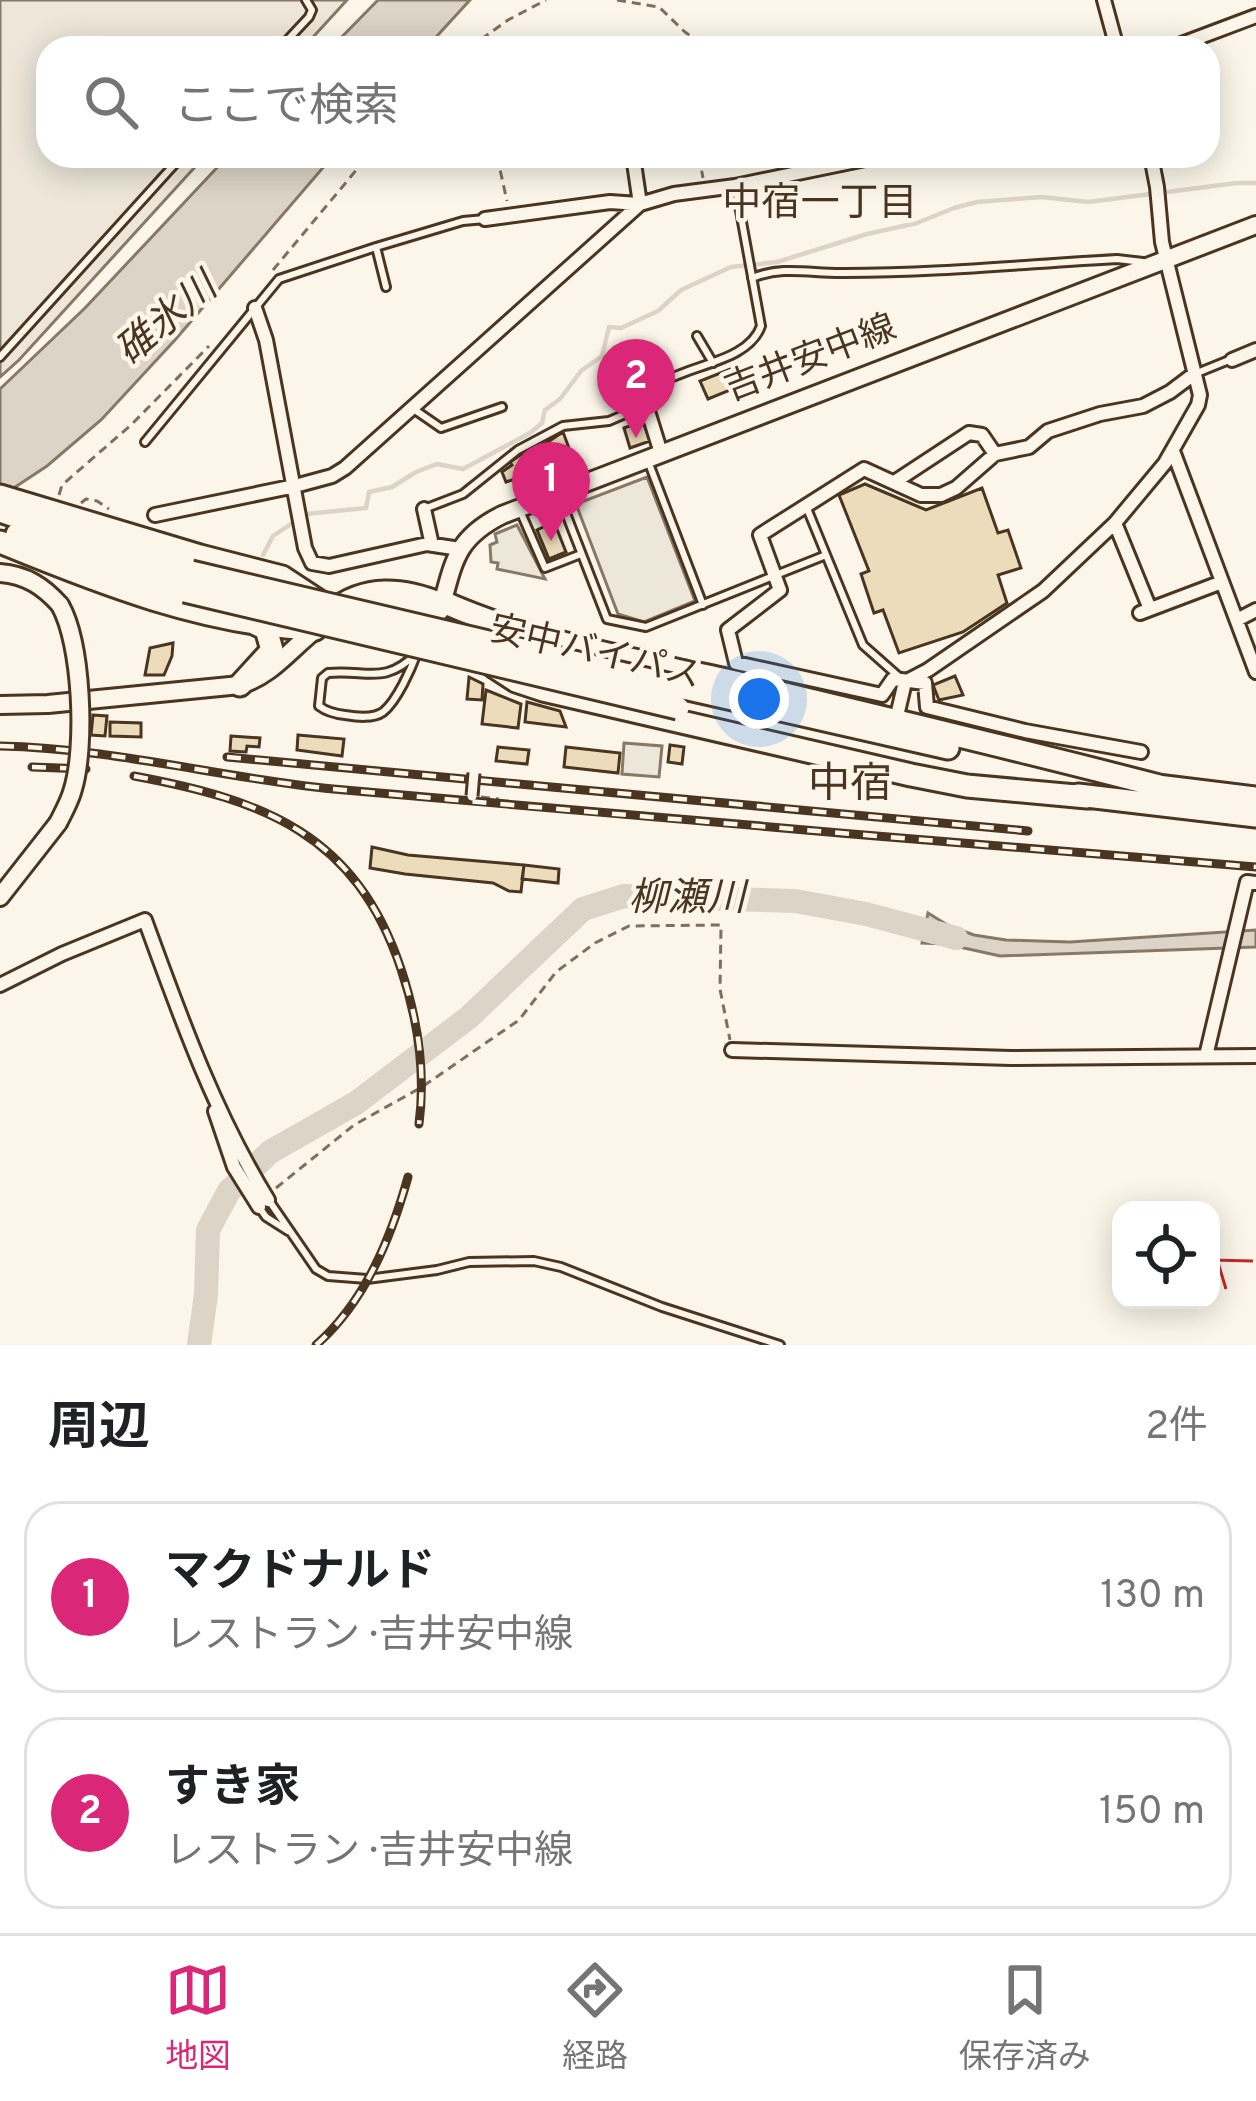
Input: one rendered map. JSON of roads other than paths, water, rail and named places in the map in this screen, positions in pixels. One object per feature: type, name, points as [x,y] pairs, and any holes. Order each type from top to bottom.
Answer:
[{"type":"highway","points":[[0,496],[14,526],[93,580],[256,624],[315,629]]},
{"type":"highway","name":"安中バイパス","points":[[0,511],[14,526],[188,582],[1020,784],[1256,816]]},
{"type":"highway","points":[[14,526],[282,577],[330,610]]},
{"type":"highway","points":[[442,606],[586,647],[1162,787]]},
{"type":"highway","points":[[442,606],[500,673],[543,690],[948,782],[1087,796]]},
{"type":"highway","points":[[240,686],[272,650],[266,629],[256,624]]},
{"type":"highway","points":[[577,698],[586,647]]},
{"type":"highway","name":"安中バイパス","points":[[681,698],[1024,765],[1256,798]]},
{"type":"main road","name":"吉井安中線","points":[[460,549],[479,528],[519,508],[1256,225]]},
{"type":"main road","points":[[442,606],[460,549]]},
{"type":"main road","points":[[0,573],[33,581],[60,605],[74,639],[79,688],[74,788],[58,824],[0,897]]},
{"type":"main road","points":[[0,705],[240,686],[273,669],[330,610],[352,595],[377,588],[415,592],[442,606]]},
{"type":"main road","points":[[315,629],[349,608],[373,602],[442,606]]},
{"type":"street","points":[[1104,0],[1114,36]]},
{"type":"street","points":[[1204,36],[1256,16]]},
{"type":"street","points":[[635,168],[640,204]]},
{"type":"street","points":[[155,515],[295,486],[345,468],[640,204],[822,168]]},
{"type":"street","points":[[896,720],[905,682],[1043,591],[1115,524],[1173,451],[1198,405],[1200,394],[1160,261],[1152,168]]},
{"type":"street","points":[[485,219],[610,202],[640,204]]},
{"type":"street","points":[[255,308],[266,340],[307,554],[316,565],[432,545],[460,549]]},
{"type":"street","points":[[1232,360],[1256,350]]},
{"type":"street","points":[[1141,752],[927,707],[925,683],[892,680],[882,694],[736,663],[728,630],[780,590],[760,535],[864,469],[921,495],[940,494],[956,488],[995,454],[1029,447],[1048,431],[1100,414],[1143,406],[1193,374]]},
{"type":"street","points":[[646,406],[654,456]]},
{"type":"street","points":[[896,482],[969,433],[982,435],[995,454]]},
{"type":"street","points":[[1173,451],[1256,671]]},
{"type":"street","points":[[424,509],[432,545]]},
{"type":"street","points":[[1115,524],[1145,611],[1222,582]]},
{"type":"street","points":[[1237,620],[1256,610]]},
{"type":"street","points":[[472,796],[474,772]]},
{"type":"street","points":[[1206,1056],[1247,882],[1256,883]]},
{"type":"street","points":[[0,985],[62,953],[145,920],[239,1163],[261,1198]]},
{"type":"street","points":[[732,1050],[1011,1058],[1256,1056]]},
{"type":"lane","points":[[291,36],[312,10],[306,0]]},
{"type":"lane","points":[[0,356],[171,168]]},
{"type":"lane","points":[[424,509],[463,494],[518,450],[562,426],[609,421],[646,406],[656,385],[713,363],[756,338],[761,326],[736,186]]},
{"type":"lane","points":[[145,442],[284,276],[464,221],[485,219]]},
{"type":"lane","points":[[376,247],[386,286]]},
{"type":"lane","points":[[752,278],[782,270],[842,274],[1160,261]]},
{"type":"lane","points":[[697,336],[713,363]]},
{"type":"lane","points":[[1193,374],[1232,360]]},
{"type":"lane","points":[[412,408],[441,428],[502,407]]},
{"type":"lane","points":[[654,456],[703,605]]},
{"type":"lane","points":[[558,493],[607,619],[646,627],[826,555]]},
{"type":"lane","points":[[806,506],[863,645],[905,682]]},
{"type":"lane","points":[[519,508],[545,568],[581,554]]},
{"type":"lane","points":[[416,653],[410,673],[383,712],[353,717],[319,706],[322,678],[328,673],[385,675],[416,653]]},
{"type":"lane","points":[[261,1198],[316,1269],[328,1276],[367,1279],[469,1262],[534,1261],[780,1345]]},
{"type":"water","points":[[378,0],[470,0],[437,36],[343,36]]},
{"type":"water","name":"碓氷川","points":[[217,168],[323,168],[101,420],[47,466],[0,497],[0,389],[85,308]]},
{"type":"water","points":[[928,913],[974,935],[1006,940],[1070,942],[1256,930],[1256,947],[1000,956],[922,943]]},
{"type":"waterway","points":[[263,555],[273,536],[306,514],[366,508],[369,492],[392,487],[437,464],[463,469],[530,433],[581,371],[602,356],[609,327],[621,328],[658,311],[681,290],[731,267],[777,262],[977,202],[1042,197],[1088,202],[1256,183]]},
{"type":"waterway","name":"柳瀬川","points":[[199,1345],[208,1230],[229,1191],[270,1152],[356,1103],[468,1018],[583,909],[624,896],[795,901],[956,938]]},
{"type":"railway","points":[[0,746],[84,752],[333,789],[1256,867]]},
{"type":"railway","points":[[227,757],[1028,831]]},
{"type":"railway","points":[[32,767],[86,769]]},
{"type":"railway","points":[[134,776],[224,797],[264,812],[331,855],[359,885],[382,923],[412,1007],[421,1065],[419,1124]]},
{"type":"railway","points":[[316,1345],[349,1309],[374,1268],[408,1177]]},
{"type":"place","name":"すき家","points":[[636,438]]},
{"type":"place","name":"マクドナルド","points":[[551,541]]},
{"type":"district","name":"中宿一丁目","points":[[820,205]]},
{"type":"district","name":"中宿","points":[[850,786]]}]
